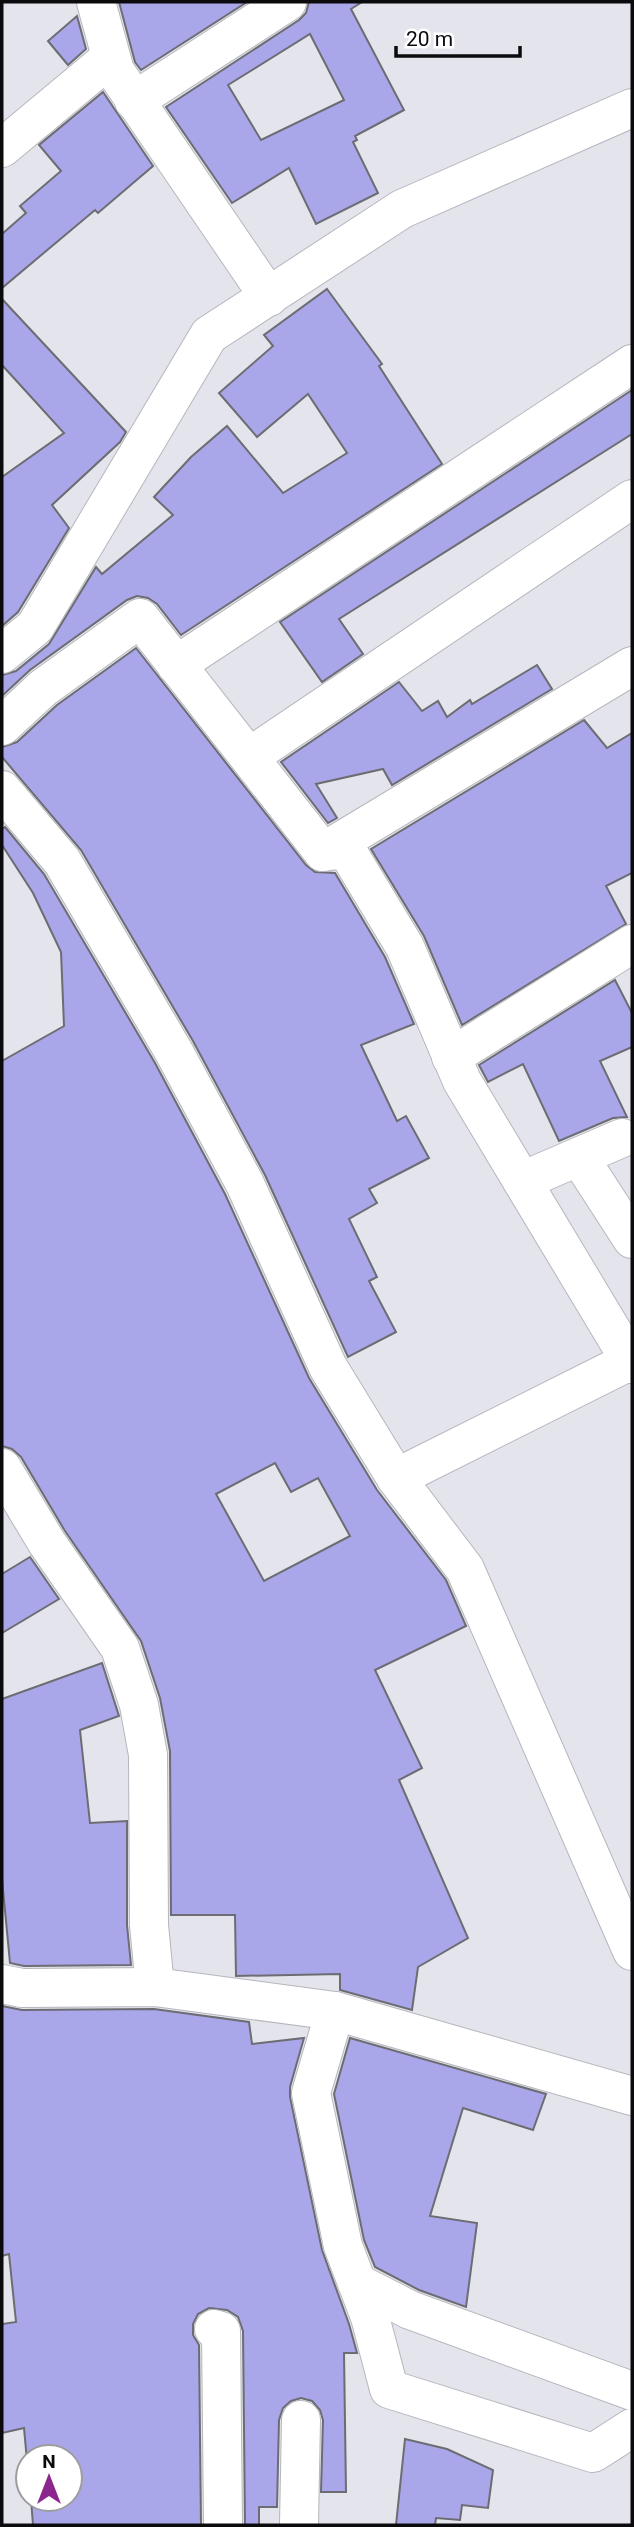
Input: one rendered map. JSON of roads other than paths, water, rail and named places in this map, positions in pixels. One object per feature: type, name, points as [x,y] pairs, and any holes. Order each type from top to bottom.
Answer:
[{"type":"street","points":[[96,2],[110,58],[134,101],[269,297]]},
{"type":"street","points":[[134,101],[287,2]]},
{"type":"street","points":[[2,148],[110,58]]},
{"type":"street","points":[[2,654],[35,627],[209,335],[402,209],[632,108]]},
{"type":"street","points":[[176,665],[632,364]]},
{"type":"street","points":[[249,757],[632,499]]},
{"type":"street","points":[[2,726],[43,688],[140,618],[323,852]]},
{"type":"street","points":[[323,852],[632,666]]},
{"type":"street","points":[[2,790],[62,861],[174,1052],[245,1184],[328,1367],[396,1478],[465,1569],[632,1951]]},
{"type":"street","points":[[323,852],[346,849],[405,947],[461,1081],[631,1363],[396,1478]]},
{"type":"street","points":[[451,1057],[632,944]]},
{"type":"street","points":[[522,1181],[622,1138]]},
{"type":"street","points":[[579,1157],[632,1239]]},
{"type":"street","points":[[2,1468],[47,1544],[120,1648],[139,1705],[148,1755],[149,1925],[155,1987]]},
{"type":"street","points":[[2,1984],[22,1988],[155,1987],[335,2011],[632,2096]]},
{"type":"street","points":[[335,2011],[311,2093],[343,2246],[370,2317],[388,2389],[593,2453],[632,2428]]},
{"type":"street","points":[[357,2283],[410,2310],[632,2391]]},
{"type":"street","points":[[214,2329],[220,2331],[223,2525]]},
{"type":"street","points":[[299,2525],[301,2420]]}]
